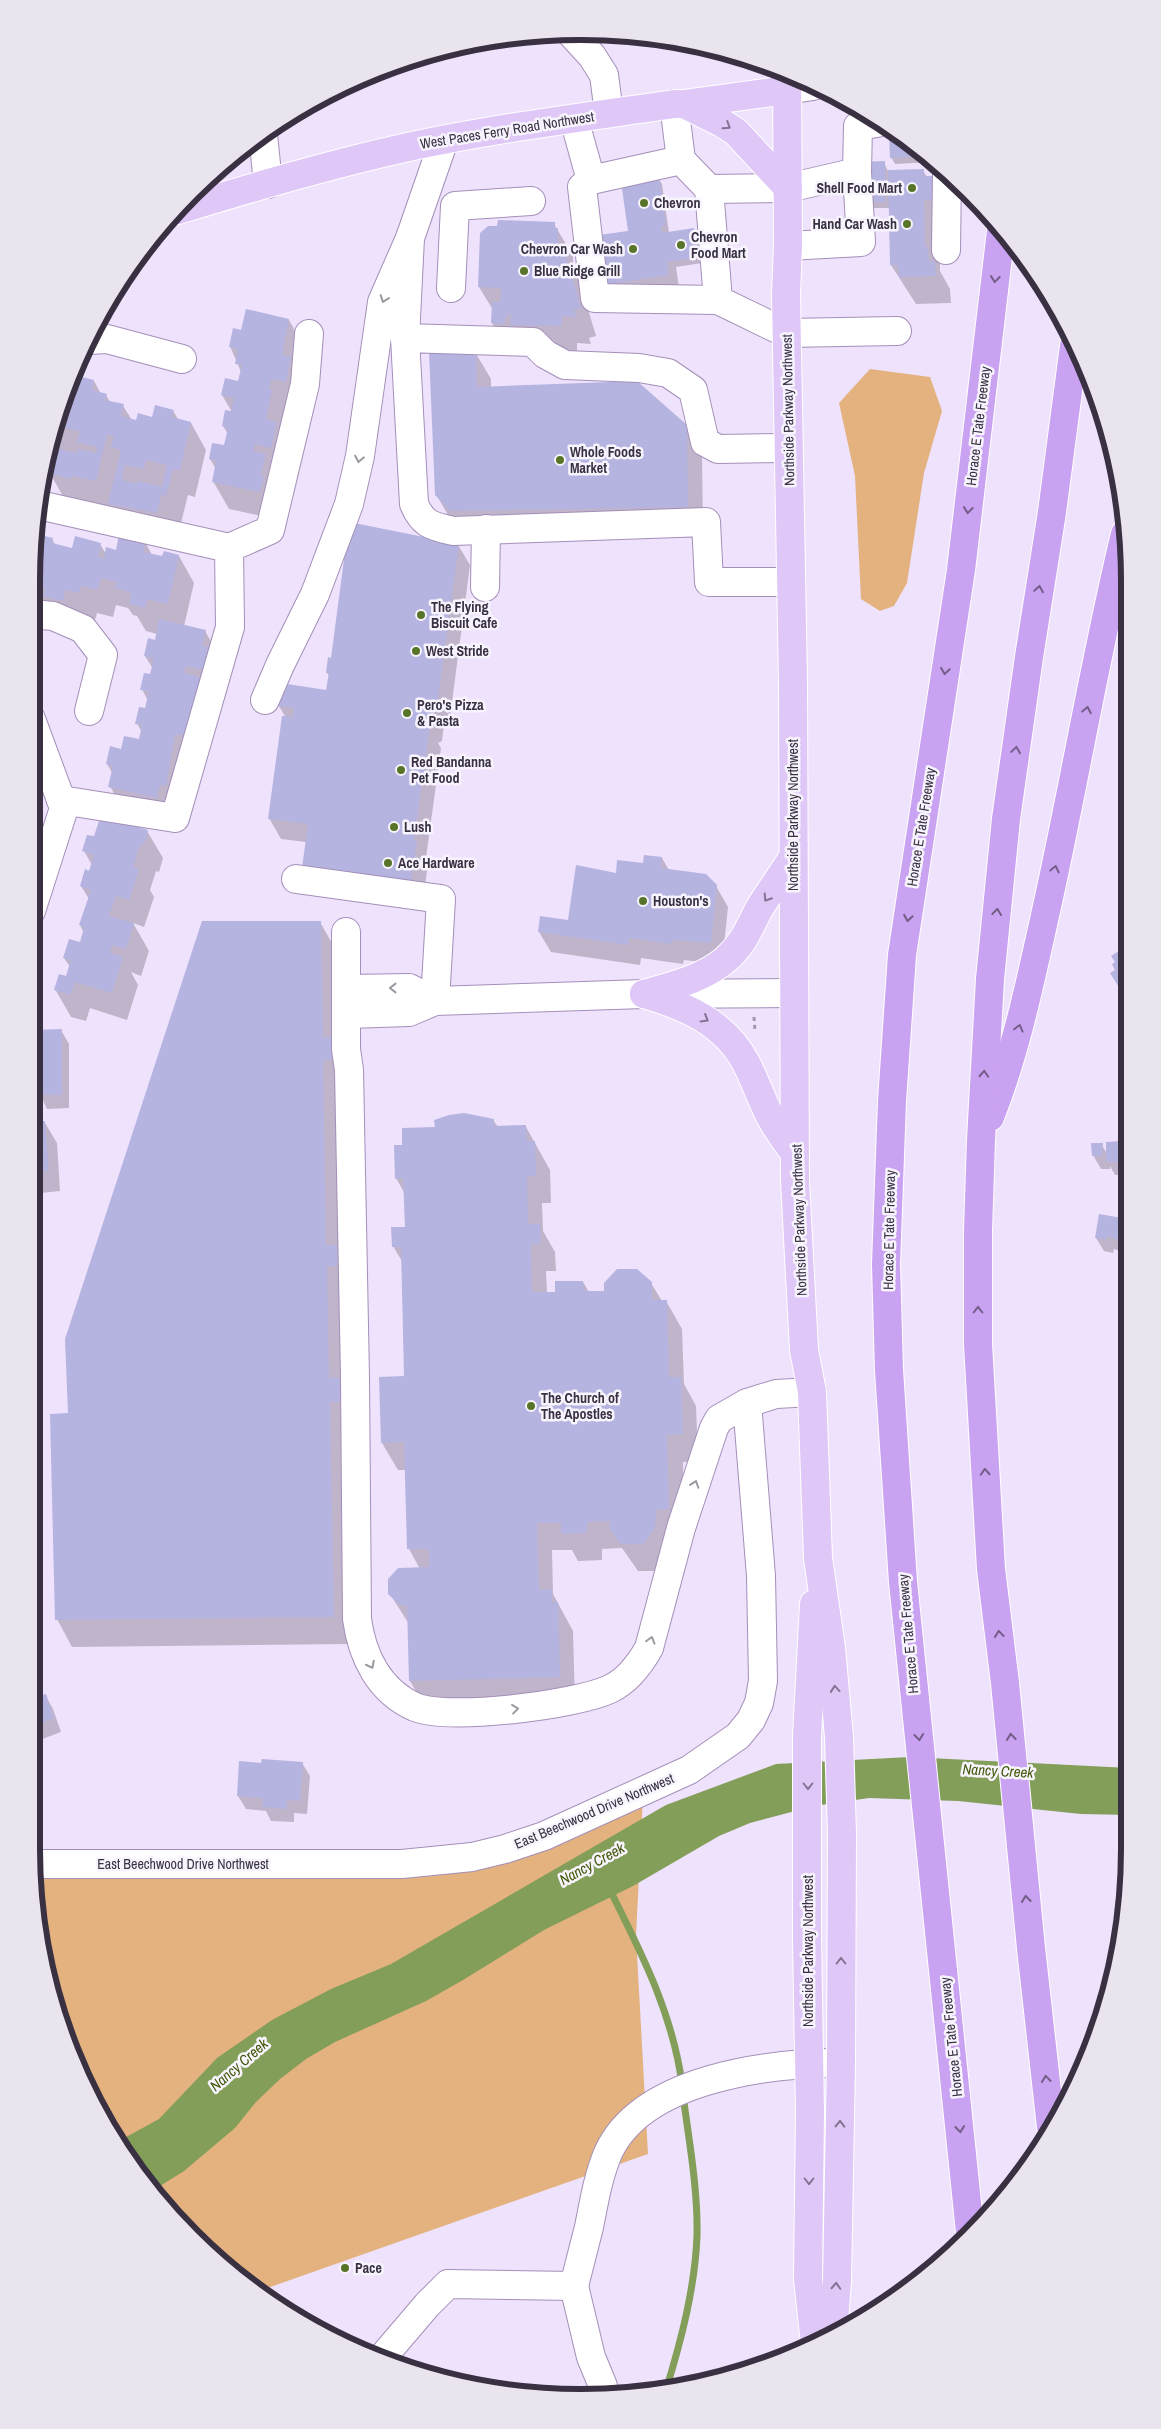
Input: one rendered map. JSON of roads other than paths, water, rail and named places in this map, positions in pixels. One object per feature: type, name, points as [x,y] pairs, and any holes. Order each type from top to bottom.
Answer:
[{"type":"highway","name":"Horace E Tate Freeway","points":[[969,2224],[913,1689],[896,1500],[888,1370],[886,1264],[892,1101],[902,955],[961,570],[1000,240]]},
{"type":"highway","points":[[1050,2117],[1005,1683],[991,1569],[978,1344],[981,1140],[990,979],[1006,819],[1052,512],[1072,357]]},
{"type":"highway","points":[[981,1140],[1007,1073],[1023,1015],[1057,864],[1120,554]]},
{"type":"main road","name":"West Paces Ferry Road Northwest","points":[[190,206],[268,184],[444,140],[498,129],[679,104],[787,81]]},
{"type":"main road","name":"Northside Parkway Northwest","points":[[787,81],[788,246],[786,333],[791,582],[795,1154],[804,1350],[812,1392],[818,1558],[831,1648],[839,1737],[842,1834],[841,2063],[837,2281],[834,2326]]},
{"type":"main road","points":[[679,104],[736,132],[788,188]]},
{"type":"main road","points":[[644,994],[681,983],[710,970],[725,960],[742,944],[759,910],[793,857]]},
{"type":"main road","points":[[644,994],[677,1003],[718,1028],[734,1044],[747,1065],[770,1116],[795,1154]]},
{"type":"main road","name":"Northside Parkway Northwest","points":[[814,2336],[808,2279],[807,1737],[810,1648],[818,1558]]},
{"type":"street","points":[[577,40],[592,56],[604,74],[609,114]]},
{"type":"street","points":[[679,104],[681,160],[709,189],[718,300]]},
{"type":"street","points":[[574,119],[591,180]]},
{"type":"street","points":[[788,246],[861,242],[857,172],[858,126],[870,124]]},
{"type":"street","points":[[265,700],[315,594],[349,504],[360,456],[382,302],[410,238],[444,140]]},
{"type":"street","points":[[264,143],[268,184]]},
{"type":"street","points":[[681,160],[591,180],[582,187],[595,298],[718,300],[786,333],[897,331]]},
{"type":"street","points":[[709,189],[788,188],[857,172]]},
{"type":"street","points":[[946,182],[946,250]]},
{"type":"street","points":[[423,199],[455,206],[531,200]]},
{"type":"street","points":[[452,288],[455,206]]},
{"type":"street","points":[[410,238],[405,338],[414,504],[419,516],[430,525],[453,531],[706,522],[709,582],[791,582]]},
{"type":"street","points":[[46,506],[230,548],[270,530],[305,384],[309,334]]},
{"type":"street","points":[[405,338],[533,342],[545,354],[565,366],[639,368],[668,373],[693,390],[705,442],[718,449],[788,448]]},
{"type":"street","points":[[97,340],[107,339],[182,359]]},
{"type":"street","points":[[485,586],[486,529]]},
{"type":"street","points":[[61,800],[175,818],[230,627],[230,548]]},
{"type":"street","points":[[40,615],[53,616],[83,629],[103,655],[89,711]]},
{"type":"street","points":[[40,762],[64,808],[40,865]]},
{"type":"street","points":[[296,879],[441,900],[435,1001]]},
{"type":"street","points":[[346,932],[348,1001],[346,1049],[349,1070],[355,1367],[357,1619],[365,1652],[380,1681],[401,1699],[416,1707],[427,1710],[512,1710],[598,1694],[612,1688],[642,1660],[649,1648],[680,1528],[714,1428],[719,1419],[747,1403],[776,1394],[812,1392]]},
{"type":"street","points":[[348,1001],[409,988],[435,1001]]},
{"type":"street","points":[[349,1070],[352,1053],[363,1034],[372,1028],[435,1001],[644,994],[794,993]]},
{"type":"street","points":[[348,1001],[409,1012]]},
{"type":"street","name":"East Beechwood Drive Northwest","points":[[40,1864],[402,1864],[472,1857],[505,1849],[544,1836],[689,1770],[738,1736],[751,1720],[761,1696],[763,1680],[761,1576],[747,1403]]},
{"type":"street","points":[[603,2388],[591,2357],[574,2286],[597,2184],[608,2154],[618,2136],[635,2119],[672,2093],[695,2084],[764,2068],[809,2063],[841,2063]]},
{"type":"street","points":[[387,2353],[427,2305],[448,2284],[574,2286]]},
{"type":"water","name":"Nancy Creek","points":[[910,1757],[1121,1768],[1121,1815],[1081,1814],[958,1801],[869,1798],[814,1806],[750,1823],[719,1836],[633,1886],[544,1930],[426,2001],[335,2042],[306,2059],[280,2079],[256,2102],[235,2128],[184,2171],[159,2187],[124,2138],[159,2119],[217,2058],[272,2020],[331,1989],[391,1964],[666,1805],[776,1764]]},
{"type":"waterway","points":[[608,1890],[613,1896],[646,1964],[664,2010],[672,2034],[682,2084]]},
{"type":"waterway","points":[[669,2381],[686,2314],[696,2256],[697,2218],[695,2183],[683,2095]]},
{"type":"place","name":"Shell Food Mart","points":[[912,188]]},
{"type":"place","name":"Chevron","points":[[644,203]]},
{"type":"place","name":"Hand Car Wash","points":[[907,224]]},
{"type":"place","name":"Chevron Food Mart","points":[[681,245]]},
{"type":"place","name":"Chevron Car Wash","points":[[633,249]]},
{"type":"place","name":"Blue Ridge Grill","points":[[524,271]]},
{"type":"place","name":"Whole Foods Market","points":[[560,460]]},
{"type":"place","name":"The Flying Biscuit Cafe","points":[[421,615]]},
{"type":"place","name":"West Stride","points":[[416,651]]},
{"type":"place","name":"Pero's Pizza & Pasta","points":[[407,713]]},
{"type":"place","name":"Red Bandanna Pet Food","points":[[401,770]]},
{"type":"place","name":"Lush","points":[[394,827]]},
{"type":"place","name":"Ace Hardware","points":[[388,863]]},
{"type":"place","name":"Houston's","points":[[643,901]]},
{"type":"place","name":"The Church of The Apostles","points":[[531,1406]]},
{"type":"place","name":"Pace","points":[[345,2268]]}]
